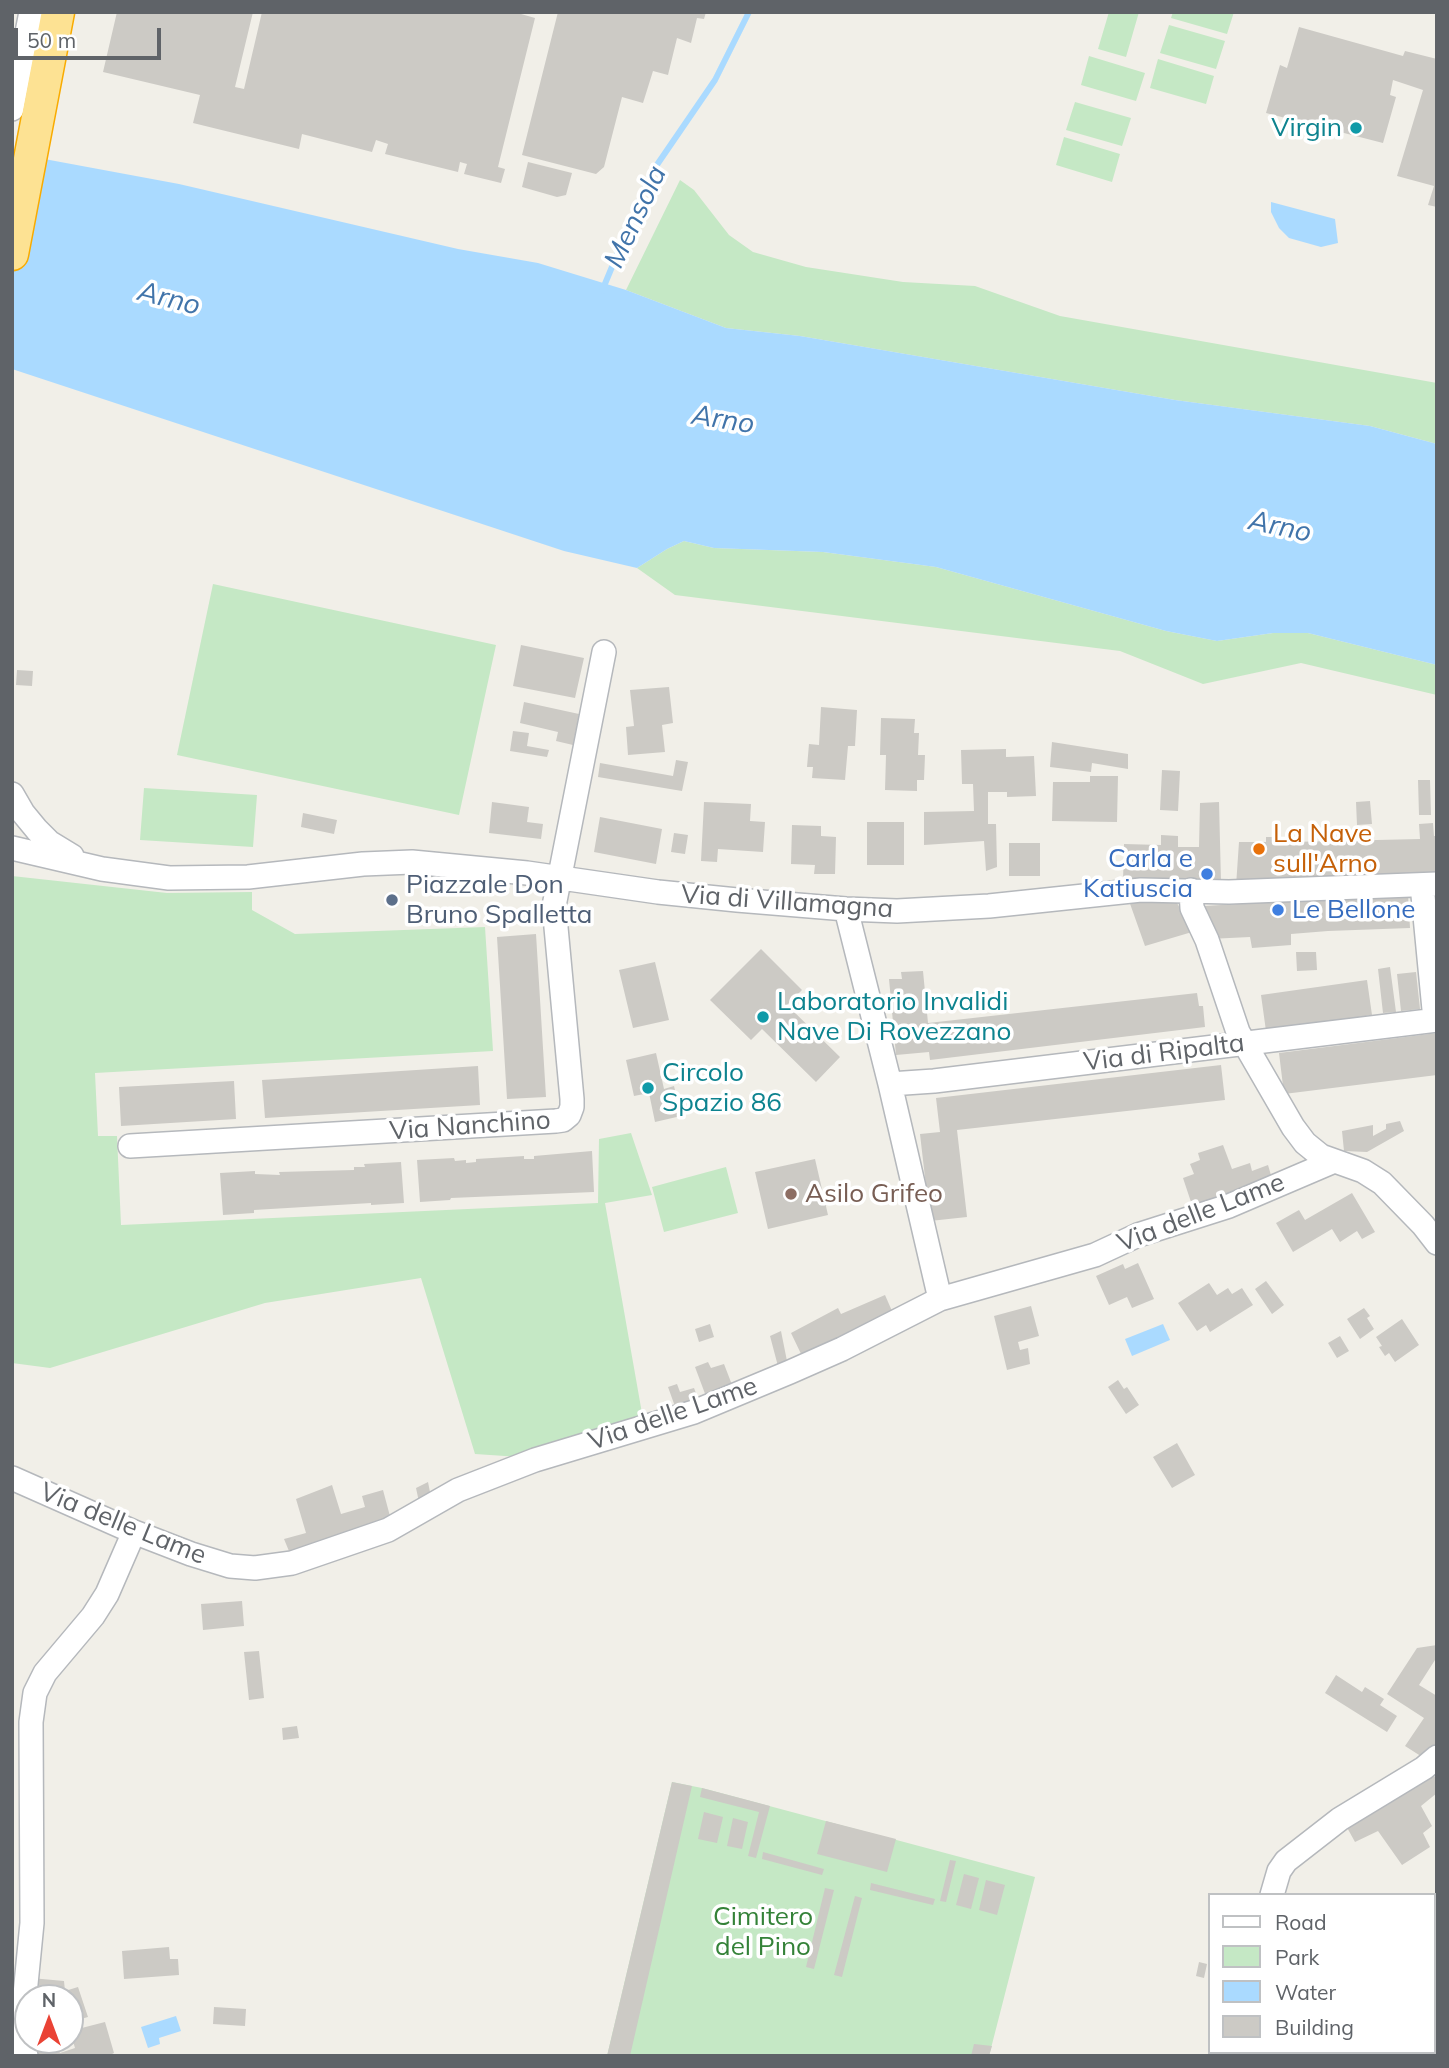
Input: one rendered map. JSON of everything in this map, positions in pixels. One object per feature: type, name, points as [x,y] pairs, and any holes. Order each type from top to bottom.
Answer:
[{"type":"highway","points":[[12,254],[58,12]]},
{"type":"street","points":[[12,109],[31,12]]},
{"type":"street","points":[[560,877],[604,652]]},
{"type":"street","name":"Via di Villamagna","points":[[12,794],[37,830],[63,852],[92,864],[139,875]]},
{"type":"street","name":"Via di Villamagna","points":[[12,848],[80,865],[169,878],[236,877],[363,864],[412,862],[560,877],[658,892],[846,909],[915,911],[1141,890],[1229,892],[1429,884]]},
{"type":"street","name":"Via Nanchino","points":[[130,1146],[563,1120],[572,1107],[554,906],[560,877]]},
{"type":"street","points":[[1429,884],[1436,1020]]},
{"type":"street","points":[[1191,890],[1192,908],[1238,1032],[1300,1138],[1316,1153],[1332,1162],[1363,1171],[1382,1183],[1437,1243]]},
{"type":"street","points":[[846,909],[940,1298]]},
{"type":"street","name":"Via di Ripalta","points":[[890,1084],[934,1081],[1436,1020]]},
{"type":"street","name":"Via delle Lame","points":[[12,1478],[134,1532],[230,1566],[255,1568],[292,1563],[388,1530],[437,1501],[535,1460],[694,1412],[842,1349],[940,1298],[1095,1255],[1138,1235],[1229,1206],[1332,1162]]},
{"type":"street","points":[[26,2056],[21,2035],[32,1923],[32,1723],[35,1693],[46,1673],[93,1616],[107,1594],[134,1532]]},
{"type":"street","points":[[1273,1893],[1279,1871],[1286,1861],[1340,1819],[1424,1768],[1437,1757]]},
{"type":"green space","points":[[1109,12],[1139,12],[1126,57],[1098,49]]},
{"type":"green space","points":[[1173,12],[1234,12],[1227,34],[1171,18]]},
{"type":"green space","points":[[1169,25],[1225,41],[1216,69],[1160,53]]},
{"type":"green space","points":[[1089,56],[1145,73],[1136,101],[1081,85]]},
{"type":"green space","points":[[1158,59],[1214,76],[1206,104],[1150,88]]},
{"type":"green space","points":[[1075,102],[1131,118],[1122,146],[1066,130]]},
{"type":"green space","points":[[1064,137],[1120,154],[1112,182],[1056,165]]},
{"type":"green space","points":[[680,180],[694,190],[729,235],[753,252],[806,267],[903,282],[975,286],[1060,316],[1437,383],[1437,444],[1370,426],[1175,400],[800,336],[726,328],[626,290]]},
{"type":"green space","points":[[684,541],[714,548],[823,552],[936,567],[1166,631],[1217,641],[1273,633],[1308,633],[1437,665],[1437,695],[1301,663],[1203,684],[1120,651],[675,595],[637,568]]},
{"type":"green space","points":[[213,584],[496,645],[459,815],[177,755]]},
{"type":"green space","points":[[144,788],[257,795],[253,847],[140,840]]},
{"type":"green space","points":[[12,876],[167,893],[252,892],[252,910],[295,934],[485,927],[493,1051],[95,1073],[98,1136],[117,1136],[121,1225],[598,1203],[599,1139],[631,1133],[652,1195],[605,1203],[643,1419],[520,1457],[475,1454],[421,1278],[265,1303],[50,1368],[12,1363]]},
{"type":"green space","points":[[726,1167],[738,1213],[664,1232],[652,1187]]},
{"type":"green space","name":"Cimitero del Pino","points":[[672,1782],[1035,1877],[989,2056],[607,2056]]},
{"type":"water","name":"Arno","points":[[12,153],[179,184],[458,249],[538,263],[626,290],[726,328],[800,336],[1175,400],[1370,426],[1437,444],[1437,665],[1308,633],[1273,633],[1217,641],[1166,631],[936,567],[823,552],[714,548],[684,541],[637,568],[564,551],[12,369]]},
{"type":"water","points":[[1271,202],[1335,219],[1338,243],[1321,247],[1289,238],[1279,228],[1271,212]]},
{"type":"water","points":[[1163,1324],[1170,1340],[1132,1356],[1125,1339]]},
{"type":"water","points":[[176,2016],[181,2031],[159,2038],[160,2044],[148,2048],[141,2027]]},
{"type":"building","points":[[117,12],[253,12],[235,87],[244,89],[262,12],[514,12],[535,18],[498,167],[505,169],[501,183],[464,174],[467,164],[460,162],[458,172],[385,154],[388,144],[376,140],[372,152],[302,134],[299,149],[193,123],[200,95],[103,72]]},
{"type":"building","points":[[558,12],[706,12],[704,19],[697,18],[691,43],[677,38],[668,75],[653,71],[643,103],[622,97],[604,167],[596,174],[522,155]]},
{"type":"building","name":"Virgin","points":[[1299,27],[1403,56],[1405,51],[1437,59],[1437,207],[1428,205],[1434,186],[1397,176],[1423,90],[1393,80],[1390,95],[1396,97],[1383,143],[1266,113],[1280,65],[1287,68]]},
{"type":"building","points":[[528,162],[572,173],[566,195],[557,197],[522,187]]},
{"type":"building","points":[[521,645],[584,658],[575,698],[513,686]]},
{"type":"building","points":[[17,670],[33,671],[32,686],[16,685]]},
{"type":"building","points":[[669,687],[673,723],[662,725],[665,752],[628,755],[626,727],[634,726],[630,690]]},
{"type":"building","points":[[524,702],[579,714],[573,745],[556,741],[558,732],[520,723]]},
{"type":"building","points":[[821,707],[857,710],[855,746],[848,746],[845,780],[812,778],[813,767],[807,767],[809,744],[819,745]]},
{"type":"building","points":[[881,718],[915,719],[914,733],[919,733],[918,755],[925,755],[924,780],[917,780],[917,791],[885,790],[886,755],[880,755]]},
{"type":"building","points":[[513,731],[529,733],[527,746],[549,750],[547,757],[510,751]]},
{"type":"building","points":[[1052,742],[1128,754],[1128,769],[1092,763],[1091,772],[1050,767]]},
{"type":"building","points":[[1006,749],[1006,757],[1034,756],[1036,796],[1007,797],[1007,792],[988,792],[988,824],[996,824],[997,867],[986,871],[984,841],[924,845],[924,812],[974,811],[973,784],[962,784],[961,750]]},
{"type":"building","points":[[676,760],[688,762],[682,791],[598,777],[600,763],[673,776]]},
{"type":"building","points":[[1162,770],[1180,771],[1178,811],[1160,810]]},
{"type":"building","points":[[1090,776],[1118,776],[1117,822],[1052,821],[1053,782],[1090,782]]},
{"type":"building","points":[[1418,780],[1430,780],[1431,815],[1419,815]]},
{"type":"building","points":[[1370,801],[1372,824],[1357,825],[1356,802]]},
{"type":"building","points":[[492,802],[529,807],[527,822],[543,824],[541,839],[489,833]]},
{"type":"building","points":[[704,802],[751,804],[750,821],[765,822],[763,852],[718,849],[717,862],[701,861]]},
{"type":"building","points":[[1219,802],[1221,882],[1123,881],[1124,844],[1161,845],[1161,835],[1178,836],[1178,847],[1199,847],[1200,803]]},
{"type":"building","points":[[303,813],[337,820],[334,834],[301,827]]},
{"type":"building","points":[[600,817],[662,829],[656,864],[594,852]]},
{"type":"building","points":[[867,822],[904,822],[904,865],[867,865]]},
{"type":"building","points":[[1433,823],[1434,836],[1437,836],[1437,874],[1236,886],[1239,842],[1266,842],[1266,837],[1291,837],[1291,842],[1420,839],[1419,824]]},
{"type":"building","points":[[792,825],[821,826],[821,836],[836,837],[835,874],[814,874],[815,865],[791,864]]},
{"type":"building","points":[[674,833],[688,835],[685,854],[671,852]]},
{"type":"building","points":[[1009,843],[1040,843],[1040,876],[1009,876]]},
{"type":"building","points":[[1408,894],[1410,928],[1291,934],[1291,945],[1252,948],[1250,937],[1209,939],[1204,906]]},
{"type":"building","points":[[1173,895],[1192,932],[1145,946],[1128,898]]},
{"type":"building","points":[[536,934],[546,1097],[507,1099],[497,937]]},
{"type":"building","name":"Laboratorio Invalidi Nave Di Rovezzano","points":[[761,949],[802,990],[787,1005],[840,1057],[816,1082],[762,1029],[751,1040],[710,1000]]},
{"type":"building","points":[[1296,952],[1316,952],[1317,970],[1297,971]]},
{"type":"building","points":[[655,962],[669,1020],[633,1028],[619,970]]},
{"type":"building","points":[[1390,967],[1396,1012],[1383,1013],[1378,969]]},
{"type":"building","points":[[923,971],[928,1023],[1197,993],[1199,1006],[1203,1006],[1205,1027],[930,1060],[929,1052],[896,1055],[889,979],[902,979],[901,972]]},
{"type":"building","points":[[1416,972],[1420,1009],[1401,1011],[1397,974]]},
{"type":"building","points":[[1367,980],[1372,1015],[1266,1031],[1261,995]]},
{"type":"building","points":[[1437,1033],[1437,1075],[1284,1094],[1279,1053]]},
{"type":"building","name":"Circolo Spazio 86","points":[[656,1053],[664,1089],[674,1086],[681,1116],[655,1122],[649,1093],[634,1096],[626,1060]]},
{"type":"building","points":[[1221,1065],[1225,1100],[957,1130],[967,1217],[930,1221],[920,1134],[940,1132],[936,1098]]},
{"type":"building","points":[[478,1066],[480,1105],[265,1118],[262,1080]]},
{"type":"building","points":[[234,1081],[236,1119],[121,1126],[119,1087]]},
{"type":"building","points":[[1400,1121],[1404,1131],[1367,1152],[1344,1151],[1342,1131],[1373,1125],[1373,1136],[1386,1129],[1386,1124]]},
{"type":"building","points":[[1223,1145],[1232,1169],[1250,1163],[1252,1171],[1268,1165],[1273,1182],[1193,1208],[1183,1178],[1194,1174],[1190,1164],[1200,1160],[1198,1153]]},
{"type":"building","points":[[592,1151],[594,1192],[451,1198],[420,1202],[417,1160],[454,1158],[455,1161],[466,1160],[466,1163],[476,1162],[476,1159],[524,1156],[524,1159],[534,1159],[534,1156]]},
{"type":"building","name":"Asilo Grifeo","points":[[815,1159],[828,1215],[768,1229],[755,1172]]},
{"type":"building","points":[[401,1162],[404,1203],[254,1210],[254,1213],[223,1215],[220,1173],[255,1171],[255,1174],[280,1175],[279,1172],[354,1170],[354,1167],[365,1167],[364,1164]]},
{"type":"building","points":[[1352,1193],[1375,1232],[1362,1239],[1357,1231],[1340,1242],[1332,1229],[1293,1252],[1276,1223],[1299,1210],[1305,1220]]},
{"type":"building","points":[[1138,1263],[1154,1299],[1132,1308],[1127,1297],[1109,1305],[1096,1276],[1123,1264],[1125,1269]]},
{"type":"building","points":[[1266,1281],[1284,1305],[1272,1314],[1255,1289]]},
{"type":"building","points":[[1209,1283],[1217,1295],[1228,1288],[1232,1294],[1242,1288],[1253,1305],[1210,1332],[1206,1325],[1197,1331],[1178,1303]]},
{"type":"building","points":[[885,1295],[892,1311],[803,1358],[791,1333],[838,1308],[841,1314]]},
{"type":"building","points":[[1031,1306],[1039,1336],[1018,1342],[1020,1350],[1028,1348],[1030,1364],[1007,1370],[994,1316]]},
{"type":"building","points":[[1364,1308],[1374,1329],[1360,1339],[1347,1319]]},
{"type":"building","points":[[1402,1319],[1419,1345],[1395,1362],[1389,1353],[1385,1356],[1376,1337]]},
{"type":"building","points":[[710,1324],[714,1337],[699,1342],[695,1329]]},
{"type":"building","points":[[781,1331],[788,1366],[779,1370],[770,1336]]},
{"type":"building","points":[[1340,1336],[1349,1351],[1337,1358],[1328,1343]]},
{"type":"building","points":[[708,1362],[711,1368],[724,1364],[734,1390],[707,1399],[695,1367]]},
{"type":"building","points":[[1118,1380],[1124,1389],[1127,1387],[1139,1405],[1126,1414],[1108,1387]]},
{"type":"building","points":[[677,1384],[680,1392],[694,1388],[700,1404],[677,1412],[668,1387]]},
{"type":"building","points":[[1177,1443],[1195,1475],[1172,1488],[1153,1457]]},
{"type":"building","points":[[428,1482],[431,1497],[419,1502],[416,1488]]},
{"type":"building","points":[[332,1485],[341,1514],[365,1507],[362,1496],[383,1490],[391,1520],[291,1556],[284,1539],[306,1533],[296,1499]]},
{"type":"building","points":[[242,1601],[244,1626],[203,1630],[201,1604]]},
{"type":"building","points":[[1437,1645],[1437,1661],[1435,1660],[1419,1685],[1437,1696],[1437,1745],[1427,1760],[1405,1746],[1424,1718],[1387,1694],[1417,1648]]},
{"type":"building","points":[[259,1651],[264,1698],[249,1700],[244,1652]]},
{"type":"building","points":[[1336,1675],[1362,1692],[1365,1687],[1384,1699],[1380,1705],[1397,1716],[1387,1732],[1325,1693]]},
{"type":"building","points":[[297,1726],[299,1738],[283,1740],[282,1728]]},
{"type":"building","points":[[1430,1770],[1437,1780],[1437,1793],[1421,1806],[1432,1826],[1423,1833],[1430,1847],[1402,1865],[1378,1831],[1355,1842],[1344,1822]]},
{"type":"building","points":[[672,1782],[692,1786],[630,2056],[607,2056]]},
{"type":"building","points":[[702,1788],[770,1806],[756,1858],[748,1856],[759,1812],[700,1797]]},
{"type":"building","points":[[704,1812],[723,1817],[717,1843],[698,1839]]},
{"type":"building","points":[[733,1818],[748,1822],[742,1849],[727,1846]]},
{"type":"building","points":[[826,1821],[896,1839],[887,1872],[817,1854]]},
{"type":"building","points":[[763,1852],[824,1869],[822,1875],[762,1859]]},
{"type":"building","points":[[950,1860],[956,1861],[946,1902],[940,1901]]},
{"type":"building","points":[[964,1874],[979,1878],[971,1909],[956,1905]]},
{"type":"building","points":[[986,1880],[1005,1885],[997,1915],[979,1910]]},
{"type":"building","points":[[871,1883],[935,1899],[933,1905],[870,1890]]},
{"type":"building","points":[[825,1888],[834,1890],[814,1969],[806,1967]]},
{"type":"building","points":[[855,1896],[862,1898],[842,1977],[834,1975]]},
{"type":"building","points":[[169,1947],[170,1959],[178,1959],[179,1975],[124,1979],[122,1951]]},
{"type":"building","points":[[1199,1962],[1207,1964],[1204,1978],[1196,1976]]},
{"type":"building","points":[[31,1978],[64,1981],[64,1984],[30,1984]]},
{"type":"building","points":[[214,2007],[246,2009],[245,2026],[213,2024]]},
{"type":"building","points":[[105,2022],[114,2053],[108,2056],[35,2056],[34,2054],[84,2054],[84,2027]]},
{"type":"building","points":[[974,2044],[992,2046],[989,2056],[971,2056]]},
{"type":"waterway","name":"Mensola","points":[[602,291],[650,175],[715,80],[749,12]]},
{"type":"place","name":"Virgin","points":[[1356,128]]},
{"type":"place","name":"La Nave sull'Arno","points":[[1259,849]]},
{"type":"place","name":"Carla e Katiuscia","points":[[1207,874]]},
{"type":"place","name":"Piazzale Don Bruno Spalletta","points":[[392,900]]},
{"type":"place","name":"Le Bellone","points":[[1278,910]]},
{"type":"place","name":"Laboratorio Invalidi Nave Di Rovezzano","points":[[763,1017]]},
{"type":"place","name":"Circolo Spazio 86","points":[[648,1088]]},
{"type":"place","name":"Asilo Grifeo","points":[[791,1194]]}]
